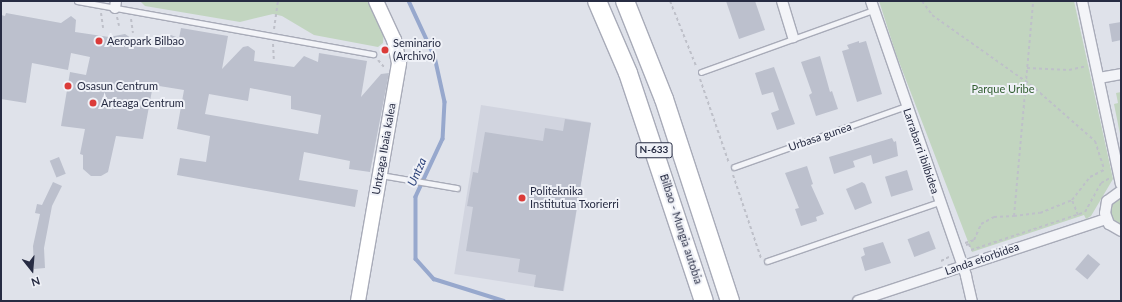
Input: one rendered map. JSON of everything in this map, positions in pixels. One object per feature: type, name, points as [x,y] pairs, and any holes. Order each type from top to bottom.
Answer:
[{"type":"highway","name":"Bilbao - Mungia autobia","points":[[597,1],[628,73],[704,301]]},
{"type":"highway","name":"N-633","points":[[625,1],[664,99],[730,301]]},
{"type":"street","name":"Untzaga Ibaia kalea","points":[[358,301],[399,63],[394,40],[376,1]]},
{"type":"street","points":[[782,1],[794,37]]},
{"type":"street","points":[[1082,1],[1121,184]]},
{"type":"street","name":"Larrabarri ibilbidea","points":[[872,5],[954,246],[962,265],[972,301]]},
{"type":"street","points":[[1099,78],[1121,74]]},
{"type":"street","points":[[1121,191],[1107,201],[1106,219],[1114,228],[1121,231]]},
{"type":"street","name":"Landa etorbidea","points":[[858,301],[1082,225],[1106,219]]},
{"type":"lane","points":[[78,1],[115,4],[373,54]]},
{"type":"lane","points":[[701,72],[794,37],[872,5]]},
{"type":"lane","name":"Urbasa gunea","points":[[734,167],[906,106]]},
{"type":"lane","points":[[379,175],[457,188]]},
{"type":"lane","points":[[767,261],[939,202]]},
{"type":"path","points":[[670,1],[701,72],[700,81],[727,160],[734,167],[732,173],[757,252],[762,260],[767,261]]},
{"type":"path","points":[[922,1],[932,15],[1025,81],[1095,141],[1104,170]]},
{"type":"path","points":[[1014,216],[1033,1]]},
{"type":"path","points":[[373,54],[385,68],[397,72]]},
{"type":"path","points":[[1027,68],[1069,70],[1095,63]]},
{"type":"path","points":[[954,246],[974,240],[981,224],[994,217],[1040,213],[1072,200],[1090,177],[1104,170],[1117,166]]},
{"type":"path","points":[[1072,200],[1082,225]]},
{"type":"shaded area","name":"Politeknika Institutua Txorierri","points":[[481,105],[591,122],[564,291],[454,274]]},
{"type":"green space","points":[[140,1],[369,1],[384,30],[383,43],[378,47],[314,35],[282,16],[273,14],[240,22],[145,6]]},
{"type":"green space","name":"Parque Uribe","points":[[879,1],[1074,1],[1113,179],[1091,216],[1086,219],[1084,215],[972,252],[896,54]]},
{"type":"green space","points":[[1121,92],[1121,139],[1114,104],[1118,103],[1116,93]]},
{"type":"green space","points":[[1121,198],[1121,226],[1112,219],[1110,209],[1115,201]]},
{"type":"building","points":[[726,1],[755,1],[765,30],[739,39]]},
{"type":"building","points":[[6,13],[61,23],[71,16],[76,20],[75,32],[109,37],[125,34],[140,44],[160,49],[163,36],[168,34],[179,38],[181,28],[228,36],[222,69],[243,47],[248,46],[255,51],[254,61],[294,67],[304,56],[318,62],[319,53],[367,61],[361,97],[381,74],[389,73],[370,172],[349,169],[350,161],[304,152],[299,180],[358,190],[355,207],[177,175],[180,158],[206,162],[210,136],[177,129],[184,90],[153,85],[143,139],[116,136],[108,172],[101,176],[91,176],[83,169],[83,155],[80,154],[85,129],[61,126],[70,72],[86,75],[90,57],[71,53],[68,70],[32,63],[26,103],[1,99],[1,15],[5,16]],"holes":[[[250,88],[291,96],[291,109],[321,115],[318,134],[205,114],[209,94],[248,101]]]},
{"type":"building","points":[[1121,22],[1121,40],[1112,42],[1109,24]]},
{"type":"building","points":[[859,41],[859,43],[866,41],[882,94],[857,102],[842,51],[849,49],[847,45]]},
{"type":"building","points":[[820,56],[830,92],[832,91],[838,109],[816,116],[809,95],[812,93],[801,62]]},
{"type":"building","points":[[774,67],[795,124],[777,130],[771,113],[779,110],[773,92],[762,95],[755,73]]},
{"type":"building","name":"Politeknika Institutua Txorierri","points":[[565,119],[591,123],[563,291],[534,287],[536,275],[518,272],[520,259],[466,251],[473,207],[467,206],[473,172],[478,173],[485,132],[543,141],[545,128],[563,131]]},
{"type":"building","points":[[892,138],[894,142],[896,141],[898,156],[873,164],[871,155],[853,161],[855,167],[834,174],[829,157]]},
{"type":"building","points":[[59,157],[66,174],[56,177],[50,161]]},
{"type":"building","points":[[807,166],[813,184],[811,185],[824,214],[816,217],[817,221],[801,226],[795,209],[799,208],[785,173]]},
{"type":"building","points":[[907,170],[913,190],[891,197],[885,177]]},
{"type":"building","points":[[53,182],[62,186],[52,206],[44,248],[45,268],[34,269],[33,246],[40,214],[35,213],[37,204],[42,205]]},
{"type":"building","points":[[862,182],[865,184],[872,203],[855,210],[846,189]]},
{"type":"building","points":[[929,231],[936,249],[914,257],[908,239]]},
{"type":"building","points":[[883,242],[891,263],[865,271],[861,257],[865,255],[863,248]]},
{"type":"building","points":[[1088,254],[1100,264],[1087,280],[1075,269]]},
{"type":"waterway","name":"Untza","points":[[409,1],[435,57],[445,102],[443,139],[416,197],[416,259],[434,279],[504,301]]},
{"type":"place","name":"Aeropark Bilbao","points":[[99,41]]},
{"type":"place","name":"Seminario (Archivo)","points":[[385,50]]},
{"type":"place","name":"Osasun Centrum","points":[[68,86]]},
{"type":"place","name":"Arteaga Centrum","points":[[93,103]]},
{"type":"place","name":"Politeknika Institutua Txorierri","points":[[522,198]]}]
